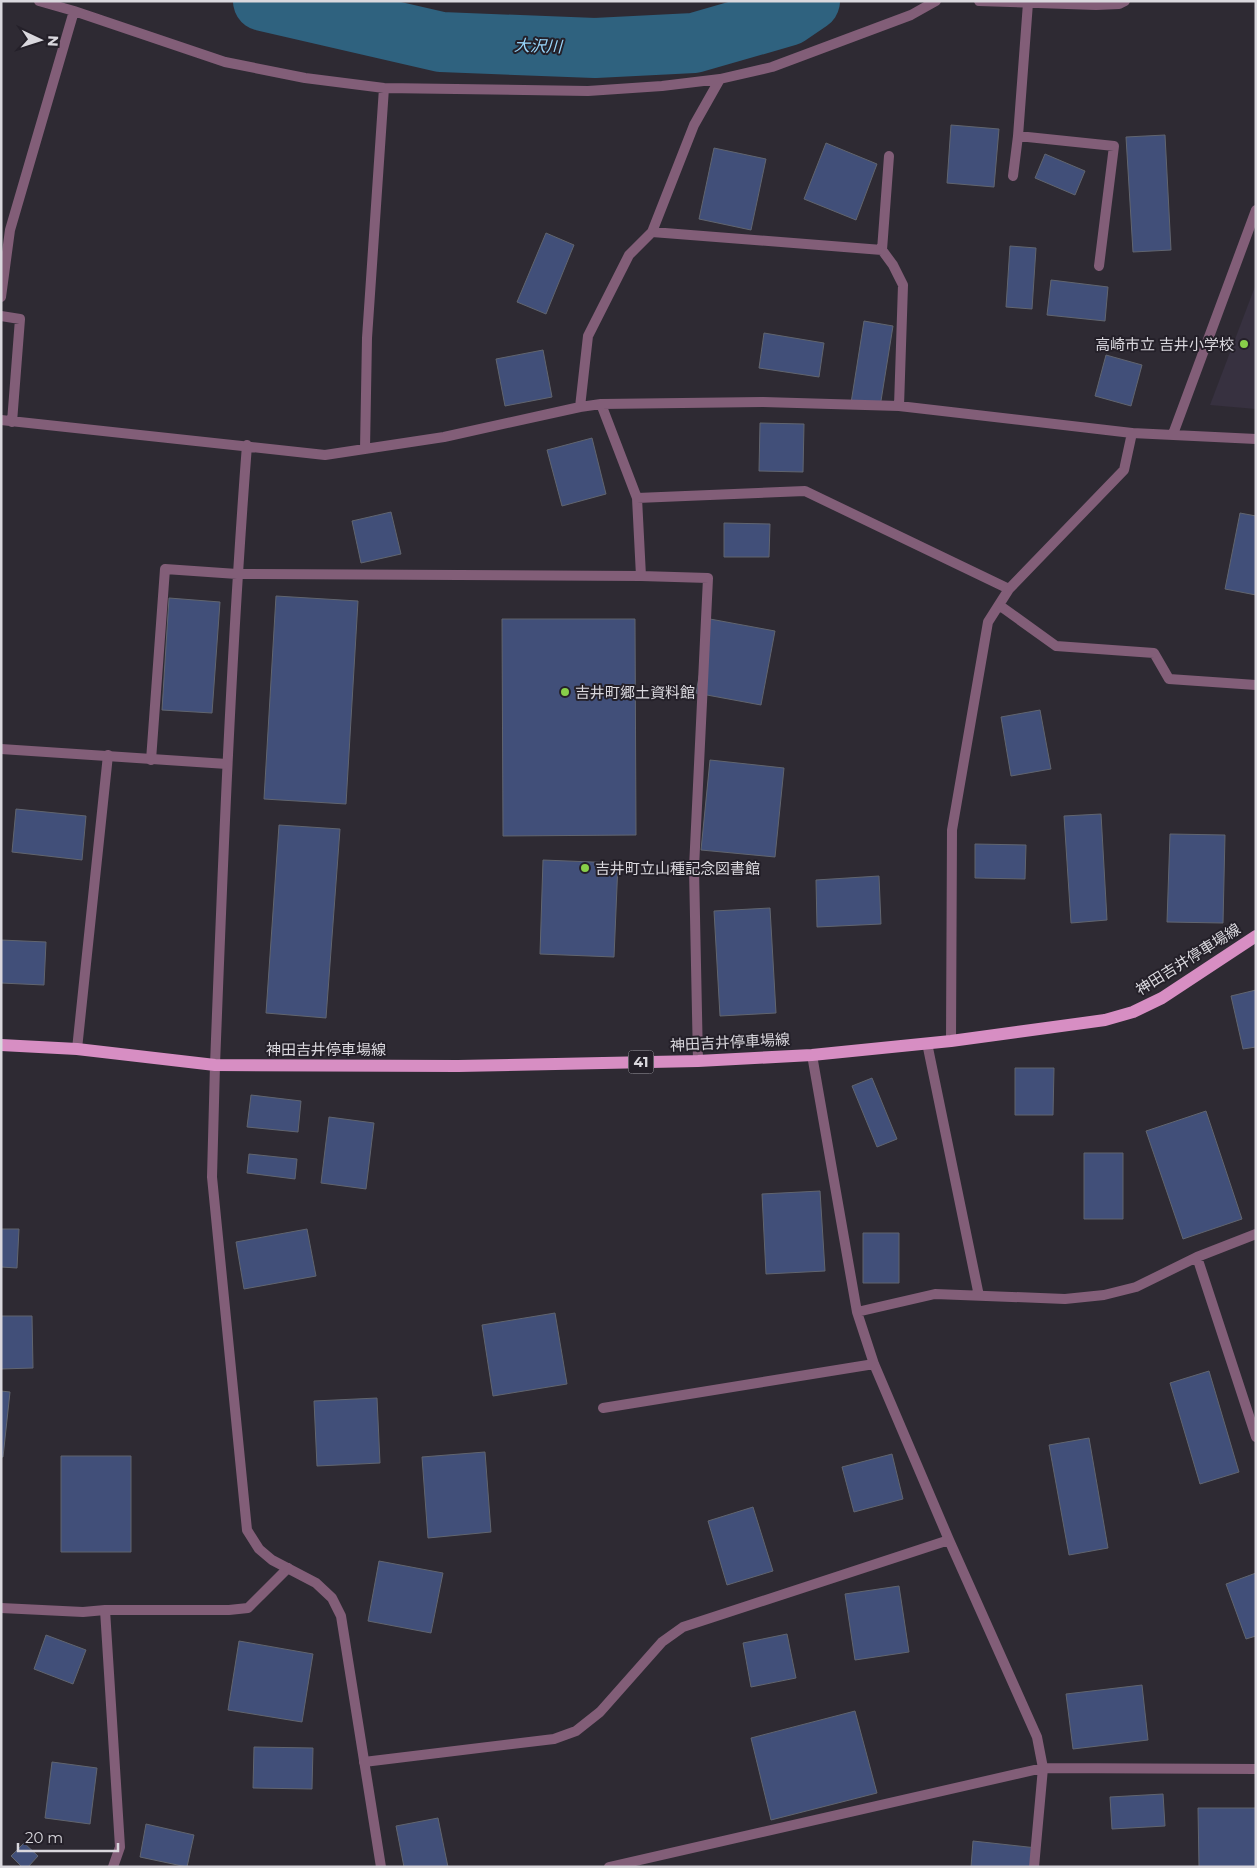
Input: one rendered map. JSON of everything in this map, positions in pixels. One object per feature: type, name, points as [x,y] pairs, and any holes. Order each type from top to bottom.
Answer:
[{"type":"main road","name":"神田吉井停車場線","points":[[1,1045],[77,1050],[214,1065],[458,1066],[698,1061],[812,1055],[951,1041],[1105,1020],[1133,1012],[1162,998],[1256,936]]},
{"type":"street","points":[[39,1],[225,62],[305,78],[384,88],[588,91],[662,86],[720,79],[772,67],[911,15],[936,1]]},
{"type":"street","points":[[979,1],[1096,5],[1119,4],[1125,1]]},
{"type":"street","points":[[1013,176],[1018,136],[1028,3]]},
{"type":"street","points":[[1,297],[10,230],[74,11]]},
{"type":"street","points":[[580,407],[588,336],[629,255],[652,232],[694,125],[720,79]]},
{"type":"street","points":[[364,449],[367,338],[384,88]]},
{"type":"street","points":[[1018,136],[1114,146],[1099,266]]},
{"type":"street","points":[[889,156],[882,250],[893,265],[902,285],[899,406]]},
{"type":"street","points":[[1173,434],[1256,210]]},
{"type":"street","points":[[652,232],[882,250]]},
{"type":"street","points":[[1,316],[20,319],[6,421],[326,454],[444,436],[601,404],[763,402],[899,406],[1132,433],[1256,439]]},
{"type":"street","points":[[601,404],[637,498],[641,576]]},
{"type":"street","points":[[951,1041],[952,830],[988,622],[1009,589],[1124,470],[1132,433]]},
{"type":"street","points":[[247,445],[237,574],[227,764],[214,1065],[212,1177],[247,1530],[259,1550],[272,1560],[316,1583],[332,1598],[341,1616],[381,1867]]},
{"type":"street","points":[[637,498],[805,491],[1009,589]]},
{"type":"street","points":[[151,760],[165,569],[237,574],[708,578],[694,868],[698,1061]]},
{"type":"street","points":[[999,604],[1056,646],[1154,654],[1169,679],[1256,684]]},
{"type":"street","points":[[1,749],[227,764]]},
{"type":"street","points":[[77,1050],[108,755]]},
{"type":"street","points":[[927,1043],[978,1296]]},
{"type":"street","points":[[812,1055],[856,1312],[874,1364],[948,1540],[1037,1737],[1043,1768],[1034,1867]]},
{"type":"street","points":[[856,1312],[935,1294],[1065,1299],[1104,1295],[1136,1287],[1197,1257],[1256,1234]]},
{"type":"street","points":[[1197,1257],[1256,1437]]},
{"type":"street","points":[[603,1408],[874,1364]]},
{"type":"street","points":[[364,1762],[554,1739],[576,1731],[600,1712],[662,1642],[683,1627],[948,1540]]},
{"type":"street","points":[[1,1608],[83,1612],[105,1610],[229,1610],[248,1608],[288,1568]]},
{"type":"street","points":[[105,1610],[120,1848],[113,1867]]},
{"type":"street","points":[[609,1867],[1043,1768],[1256,1770]]},
{"type":"shaded area","name":"高崎市立 吉井小学校","points":[[1256,284],[1256,409],[1210,405]]},
{"type":"building","points":[[951,125],[999,129],[994,187],[947,183]]},
{"type":"building","points":[[1165,135],[1171,250],[1133,252],[1126,137]]},
{"type":"building","points":[[826,143],[877,164],[856,220],[804,199]]},
{"type":"building","points":[[714,148],[766,159],[751,230],[699,219]]},
{"type":"building","points":[[1045,154],[1085,171],[1075,195],[1035,178]]},
{"type":"building","points":[[546,233],[574,245],[546,314],[517,302]]},
{"type":"building","points":[[1010,246],[1036,248],[1032,309],[1006,307]]},
{"type":"building","points":[[1051,280],[1108,287],[1105,321],[1047,315]]},
{"type":"building","points":[[864,321],[893,326],[880,407],[851,403]]},
{"type":"building","points":[[764,333],[824,343],[819,377],[759,368]]},
{"type":"building","points":[[543,350],[552,397],[505,406],[496,359]]},
{"type":"building","points":[[1106,355],[1142,365],[1131,406],[1095,396]]},
{"type":"building","points":[[760,423],[804,424],[803,472],[759,471]]},
{"type":"building","points":[[592,438],[606,494],[562,506],[547,450]]},
{"type":"building","points":[[391,512],[401,554],[361,563],[352,521]]},
{"type":"building","points":[[1240,513],[1256,516],[1256,595],[1225,589]]},
{"type":"building","points":[[724,523],[770,524],[769,557],[724,557]]},
{"type":"building","points":[[276,596],[358,601],[346,804],[264,799]]},
{"type":"building","points":[[169,598],[220,602],[212,713],[162,710]]},
{"type":"building","points":[[502,619],[635,619],[636,835],[503,836]]},
{"type":"building","points":[[710,619],[775,631],[761,705],[696,693]]},
{"type":"building","points":[[1040,710],[1051,769],[1011,776],[1001,717]]},
{"type":"building","points":[[710,760],[784,768],[775,857],[701,850]]},
{"type":"building","points":[[16,809],[86,816],[82,860],[12,852]]},
{"type":"building","points":[[1101,814],[1107,920],[1071,923],[1064,816]]},
{"type":"building","points":[[279,825],[340,829],[326,1018],[266,1013]]},
{"type":"building","points":[[1170,834],[1225,835],[1223,923],[1167,922]]},
{"type":"building","points":[[975,844],[1026,845],[1025,879],[975,878]]},
{"type":"building","points":[[543,860],[618,863],[614,957],[540,954]]},
{"type":"building","points":[[879,876],[881,924],[817,927],[816,880]]},
{"type":"building","points":[[770,908],[776,1013],[720,1016],[714,911]]},
{"type":"building","points":[[1,940],[46,942],[44,985],[1,983]]},
{"type":"building","points":[[1256,990],[1256,1047],[1243,1049],[1231,996]]},
{"type":"building","points":[[1015,1068],[1054,1068],[1053,1115],[1015,1115]]},
{"type":"building","points":[[872,1078],[897,1139],[877,1147],[852,1086]]},
{"type":"building","points":[[251,1095],[301,1101],[298,1132],[247,1127]]},
{"type":"building","points":[[1206,1111],[1242,1219],[1183,1239],[1146,1131]]},
{"type":"building","points":[[329,1117],[374,1123],[366,1189],[321,1183]]},
{"type":"building","points":[[1084,1153],[1123,1153],[1123,1219],[1084,1219]]},
{"type":"building","points":[[249,1154],[297,1159],[295,1179],[247,1173]]},
{"type":"building","points":[[820,1191],[825,1271],[766,1274],[762,1194]]},
{"type":"building","points":[[1,1229],[19,1229],[17,1268],[1,1267]]},
{"type":"building","points":[[307,1229],[316,1276],[244,1289],[236,1242]]},
{"type":"building","points":[[863,1233],[899,1233],[899,1283],[863,1283]]},
{"type":"building","points":[[555,1313],[567,1384],[493,1396],[482,1325]]},
{"type":"building","points":[[1,1316],[32,1316],[33,1368],[1,1369]]},
{"type":"building","points":[[1209,1371],[1239,1472],[1200,1484],[1170,1383]]},
{"type":"building","points":[[1,1391],[10,1392],[3,1457],[1,1457]]},
{"type":"building","points":[[377,1398],[380,1463],[317,1466],[314,1401]]},
{"type":"building","points":[[1089,1438],[1108,1548],[1069,1555],[1049,1445]]},
{"type":"building","points":[[485,1452],[491,1532],[428,1538],[422,1457]]},
{"type":"building","points":[[892,1454],[903,1499],[854,1512],[842,1467]]},
{"type":"building","points":[[61,1456],[131,1456],[131,1552],[61,1552]]},
{"type":"building","points":[[753,1507],[773,1571],[727,1585],[708,1521]]},
{"type":"building","points":[[379,1561],[443,1573],[431,1633],[368,1621]]},
{"type":"building","points":[[1256,1573],[1256,1636],[1246,1639],[1226,1584]]},
{"type":"building","points":[[899,1586],[909,1652],[855,1660],[845,1594]]},
{"type":"building","points":[[787,1634],[796,1678],[751,1687],[743,1643]]},
{"type":"building","points":[[46,1635],[86,1650],[73,1684],[34,1669]]},
{"type":"building","points":[[239,1641],[313,1654],[302,1722],[228,1710]]},
{"type":"building","points":[[1142,1685],[1148,1740],[1073,1749],[1066,1694]]},
{"type":"building","points":[[855,1711],[877,1793],[771,1820],[751,1738]]},
{"type":"building","points":[[254,1747],[313,1748],[312,1789],[253,1788]]},
{"type":"building","points":[[52,1762],[97,1768],[90,1824],[45,1818]]},
{"type":"building","points":[[1163,1794],[1165,1826],[1112,1829],[1110,1797]]},
{"type":"building","points":[[1198,1808],[1256,1808],[1256,1867],[1199,1867]]},
{"type":"building","points":[[438,1818],[448,1867],[404,1867],[396,1826]]},
{"type":"building","points":[[146,1824],[194,1835],[187,1867],[140,1857]]},
{"type":"building","points":[[973,1841],[1037,1848],[1035,1867],[971,1867]]},
{"type":"building","points":[[24,1843],[38,1856],[28,1867],[22,1867],[11,1856]]},
{"type":"waterway","name":"大沢川","points":[[263,1],[441,42],[595,48],[694,43],[788,16],[810,1]]},
{"type":"place","name":"高崎市立 吉井小学校","points":[[1244,344]]},
{"type":"place","name":"吉井町郷土資料館","points":[[565,692]]},
{"type":"place","name":"吉井町立山種記念図書館","points":[[585,868]]}]
